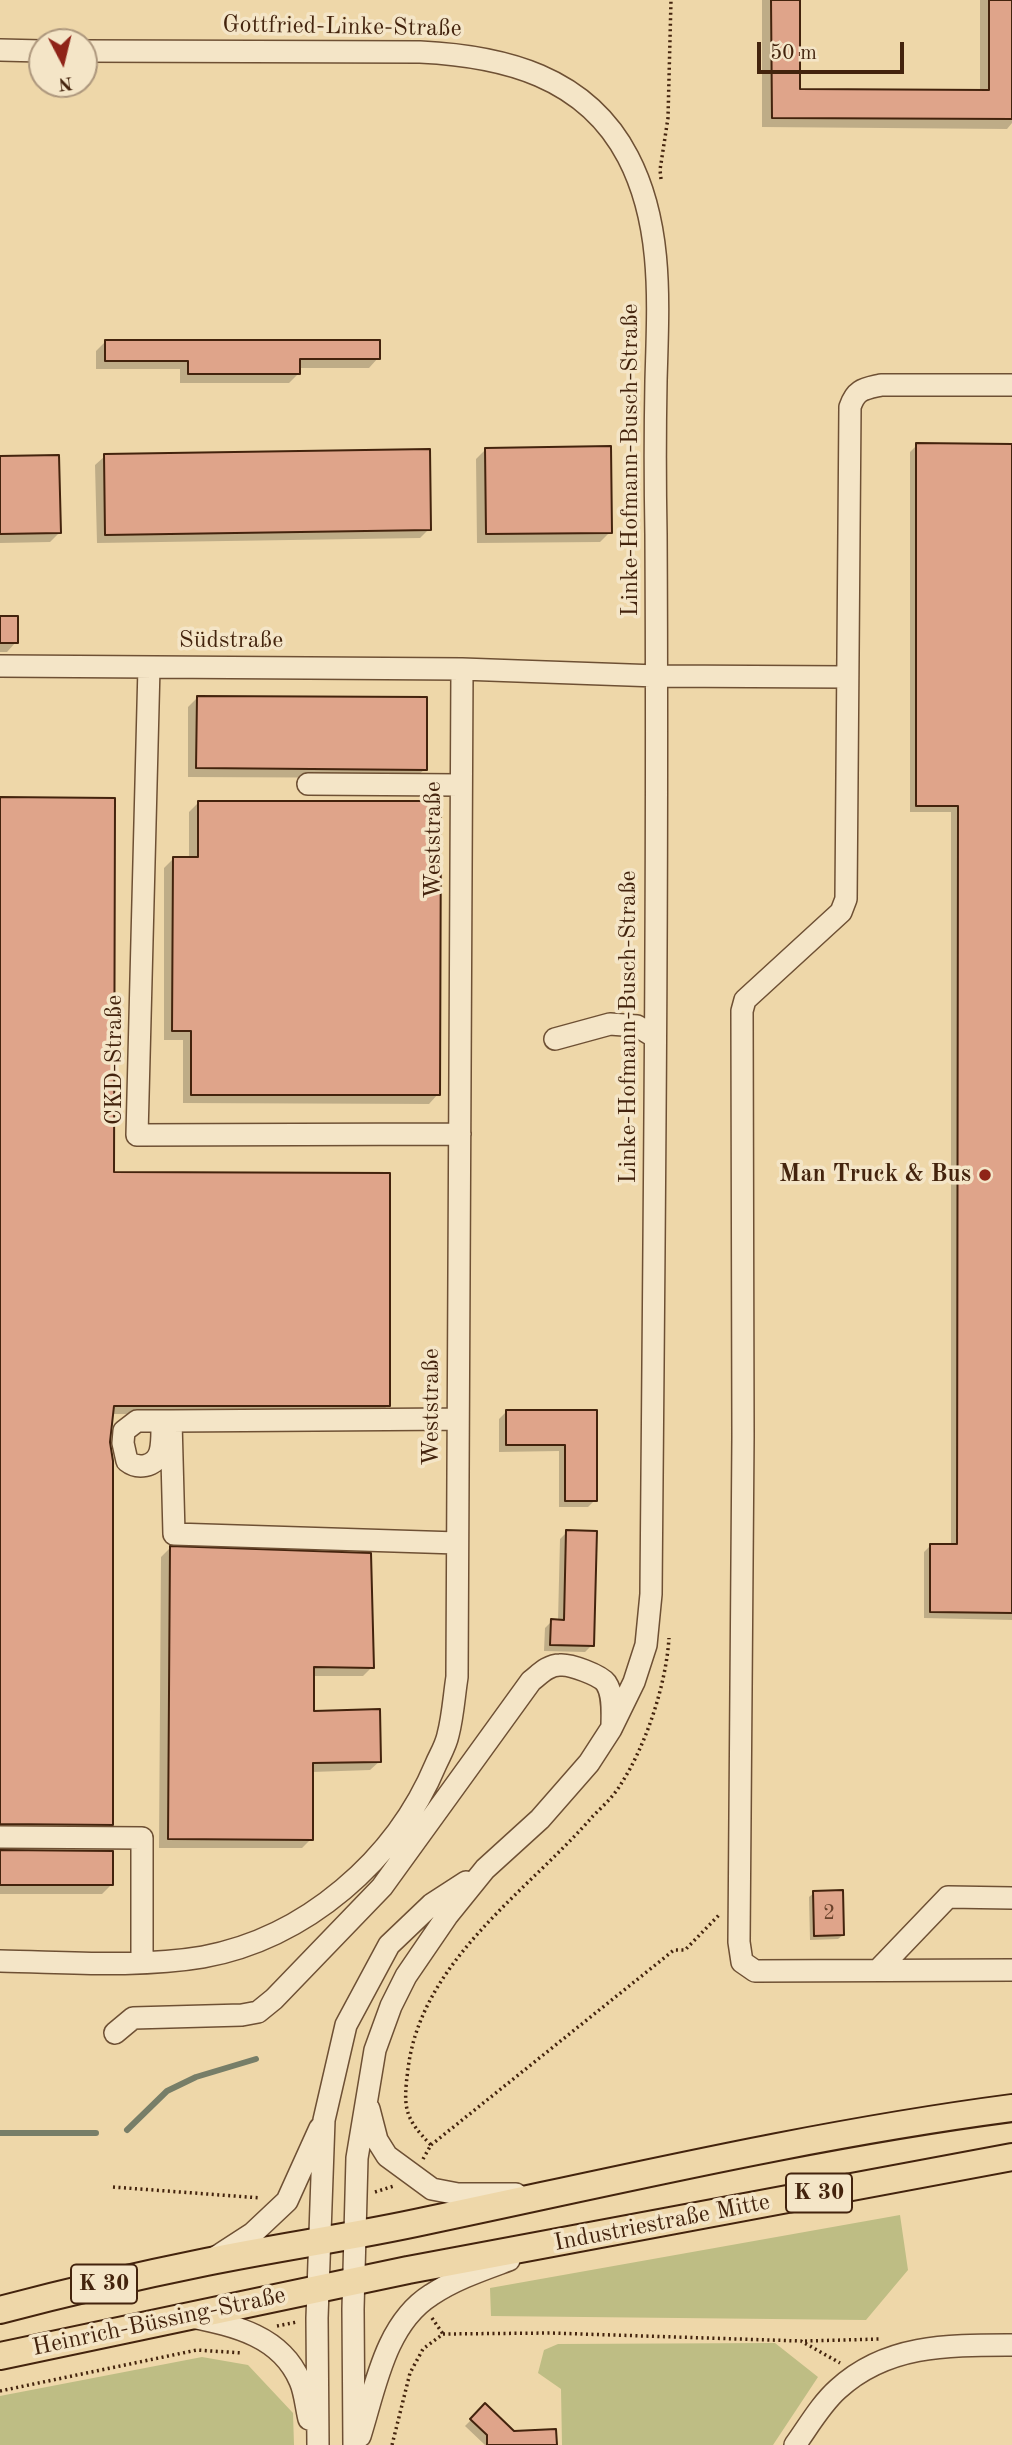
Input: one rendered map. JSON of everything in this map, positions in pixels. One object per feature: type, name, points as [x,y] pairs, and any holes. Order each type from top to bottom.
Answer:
[{"type":"main road","name":"Industriestraße Mitte","points":[[356,2235],[786,2145],[1012,2108]]},
{"type":"main road","name":"Industriestraße Mitte","points":[[354,2282],[1012,2157]]},
{"type":"main road","name":"K 30","points":[[320,2243],[356,2235]]},
{"type":"main road","name":"Heinrich-Büssing-Straße","points":[[0,2310],[208,2262],[320,2243]]},
{"type":"main road","name":"K 30","points":[[319,2288],[354,2282]]},
{"type":"main road","name":"Heinrich-Büssing-Straße","points":[[0,2356],[319,2288]]},
{"type":"street","points":[[0,50],[28,51]]},
{"type":"street","name":"Gottfried-Linke-Straße","points":[[98,51],[420,52],[470,55],[517,66],[565,88],[600,118],[616,136]]},
{"type":"street","name":"Linke-Hofmann-Busch-Straße","points":[[316,2445],[324,2120],[346,2025],[389,1945],[432,1905],[485,1869],[540,1819],[589,1763],[611,1729],[634,1682],[646,1645],[652,1594],[657,676],[655,457],[658,290],[650,213],[636,172],[616,136]]},
{"type":"street","points":[[1012,385],[881,385],[865,388],[854,395],[850,407],[846,899],[841,912],[745,1000],[742,1011],[743,1437],[738,1942],[741,1962],[755,1971],[1012,1970]]},
{"type":"street","name":"Südstraße","points":[[0,666],[462,669],[657,676],[847,677]]},
{"type":"street","name":"CKD-Straße","points":[[149,667],[137,1135],[460,1134]]},
{"type":"street","name":"Weststraße","points":[[0,1961],[168,1962],[204,1956],[267,1938],[302,1920],[337,1894],[386,1849],[423,1797],[448,1736],[457,1677],[462,669]]},
{"type":"street","points":[[307,784],[460,785]]},
{"type":"street","points":[[555,1039],[610,1024],[637,1026],[655,1037]]},
{"type":"street","points":[[457,1543],[174,1534],[171,1421],[458,1419]]},
{"type":"street","points":[[115,2033],[133,2018],[242,2015],[258,2012],[274,1999],[382,1887],[531,1681],[546,1668],[561,1664],[595,1674],[607,1684],[612,1705],[611,1729]]},
{"type":"street","points":[[0,1837],[142,1838],[142,1962]]},
{"type":"street","name":"Linke-Hofmann-Busch-Straße","points":[[356,2445],[354,2282],[357,2158],[375,2050],[406,1976],[447,1916],[485,1869]]},
{"type":"street","points":[[878,1969],[948,1897],[1012,1898]]},
{"type":"street","points":[[366,2095],[377,2140],[387,2156],[432,2189],[458,2194],[550,2195]]},
{"type":"street","points":[[208,2262],[253,2233],[287,2201],[324,2120]]},
{"type":"street","points":[[356,2445],[383,2362],[401,2325],[420,2303],[457,2280],[544,2246]]},
{"type":"street","points":[[186,2316],[253,2333],[284,2354],[300,2381],[316,2445]]},
{"type":"street","points":[[795,2445],[836,2390],[858,2373],[899,2353],[952,2345],[1012,2345]]},
{"type":"path","points":[[660,170],[668,118],[671,0]]},
{"type":"path","points":[[431,2145],[413,2127],[407,2110],[409,2058],[422,2019],[445,1976],[496,1912],[573,1840],[620,1786],[641,1747],[652,1714],[668,1657],[669,1629]]},
{"type":"path","points":[[412,2176],[431,2145],[674,1950],[685,1950],[720,1913],[739,1912]]},
{"type":"path","points":[[113,2187],[287,2201]]},
{"type":"path","points":[[392,2445],[410,2373],[423,2349],[443,2334],[550,2333],[801,2341],[858,2373]]},
{"type":"shaded area","points":[[900,2215],[908,2270],[866,2320],[491,2316],[490,2288]]},
{"type":"shaded area","points":[[775,2343],[818,2377],[773,2445],[562,2445],[561,2389],[538,2373],[544,2350],[558,2344]]},
{"type":"shaded area","points":[[202,2357],[248,2365],[293,2413],[294,2445],[0,2445],[0,2396]]},
{"type":"building","points":[[771,0],[800,0],[800,89],[989,90],[989,0],[1012,0],[1012,119],[772,118]]},
{"type":"building","points":[[105,340],[380,340],[380,359],[300,359],[300,374],[188,374],[188,361],[105,361]]},
{"type":"building","name":"Man Truck & Bus","points":[[916,443],[1012,444],[1012,1613],[930,1612],[930,1544],[957,1544],[958,806],[916,806]]},
{"type":"building","points":[[611,446],[612,533],[486,534],[485,448]]},
{"type":"building","points":[[430,449],[431,530],[105,535],[104,454]]},
{"type":"building","points":[[59,455],[61,533],[0,534],[0,456]]},
{"type":"building","points":[[0,616],[18,616],[18,643],[0,643]]},
{"type":"building","points":[[197,696],[427,697],[427,770],[196,768]]},
{"type":"building","points":[[0,797],[115,798],[114,1172],[390,1173],[390,1406],[114,1406],[110,1442],[113,1461],[113,1825],[0,1824]]},
{"type":"building","points":[[198,801],[441,801],[440,1095],[191,1095],[191,1031],[172,1031],[173,857],[198,857]]},
{"type":"building","points":[[506,1410],[597,1410],[597,1501],[565,1501],[565,1445],[506,1445]]},
{"type":"building","points":[[566,1530],[597,1531],[594,1646],[550,1645],[551,1619],[564,1620]]},
{"type":"building","points":[[170,1546],[371,1553],[374,1668],[314,1667],[314,1711],[380,1709],[381,1762],[313,1763],[313,1840],[168,1839]]},
{"type":"building","points":[[0,1850],[113,1851],[113,1885],[0,1885]]},
{"type":"building","points":[[843,1890],[844,1935],[814,1936],[813,1891]]},
{"type":"building","points":[[485,2403],[514,2431],[556,2429],[557,2445],[487,2445],[487,2435],[470,2419]]},
{"type":"waterway","points":[[127,2130],[167,2091],[196,2077],[256,2059]]},
{"type":"waterway","points":[[0,2133],[96,2133]]},
{"type":"place","name":"Man Truck & Bus","points":[[985,1175]]}]
